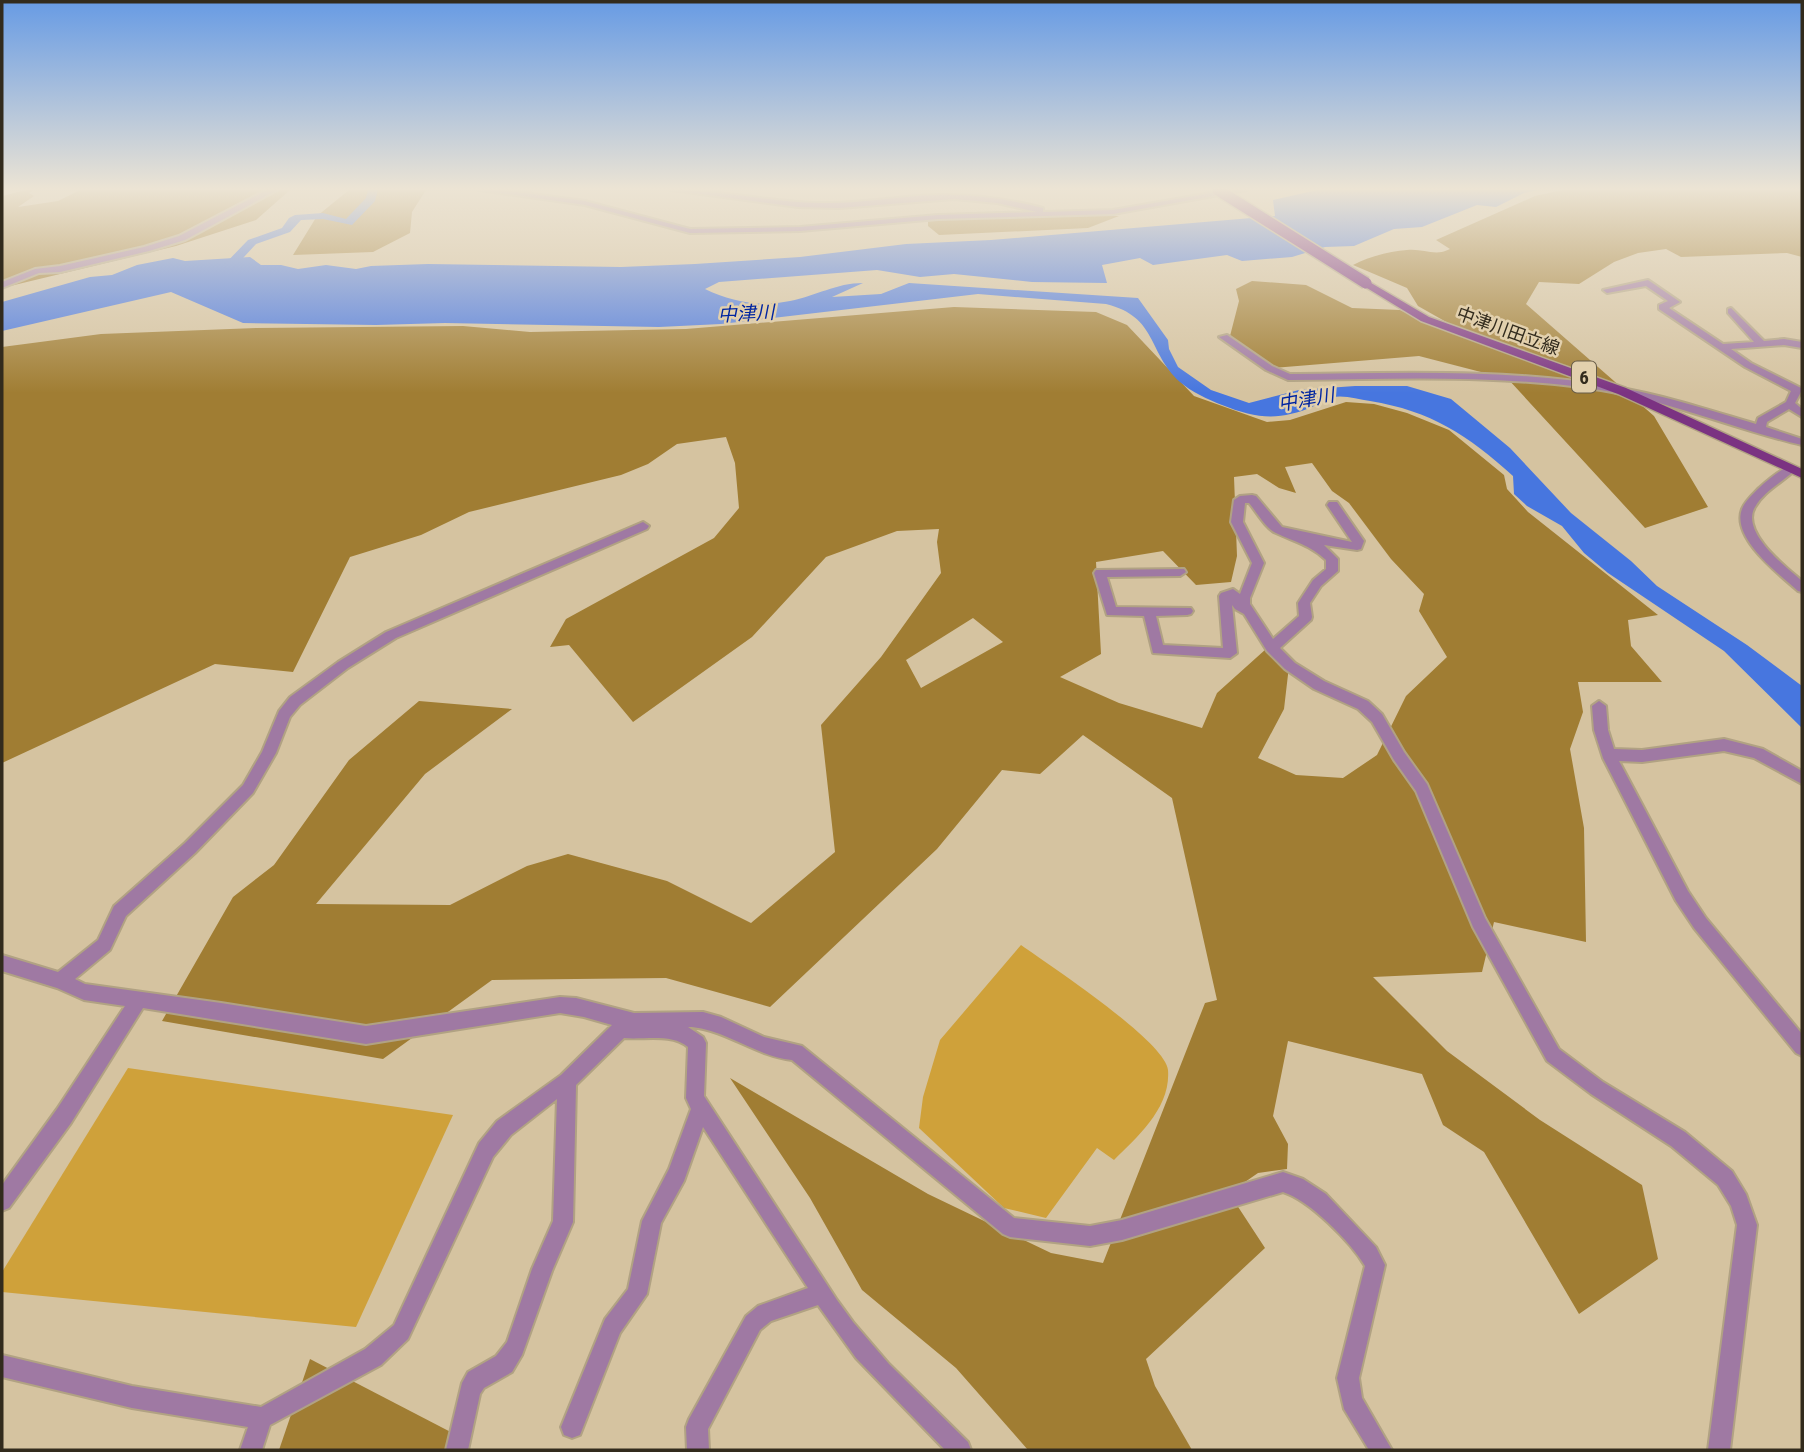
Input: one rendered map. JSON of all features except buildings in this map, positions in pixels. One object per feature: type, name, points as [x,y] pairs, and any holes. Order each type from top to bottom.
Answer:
[{"type":"main road","name":"中津川田立線","points":[[1326,258],[1437,324],[1622,391],[1796,471]]},
{"type":"street","points":[[2,285],[38,271],[60,269],[108,258]]},
{"type":"street","points":[[1607,290],[1648,283],[1675,302],[1662,307],[1748,365],[1797,390],[1790,404],[1762,420],[1760,429]]},
{"type":"street","points":[[1731,311],[1761,343]]},
{"type":"street","points":[[1224,337],[1269,368],[1298,379],[1451,376],[1554,382],[1622,391],[1802,442]]},
{"type":"street","points":[[1723,347],[1784,342],[1802,345]]},
{"type":"street","points":[[1790,404],[1802,414]]},
{"type":"street","points":[[1796,471],[1752,503],[1747,519],[1763,553],[1802,588]]},
{"type":"street","points":[[1333,505],[1358,541],[1357,546],[1343,547],[1301,533],[1278,530],[1252,499],[1240,500],[1237,522],[1258,564],[1244,598],[1250,613],[1272,649],[1290,666],[1319,685],[1363,705],[1377,718],[1422,789],[1479,922],[1553,1055],[1678,1139],[1725,1178],[1739,1201],[1747,1225],[1719,1450]]},
{"type":"street","points":[[60,981],[104,945],[120,911],[190,848],[248,789],[269,753],[284,715],[295,701],[343,665],[391,635],[643,526]]},
{"type":"street","points":[[1272,649],[1306,617],[1304,603],[1317,583],[1332,571],[1332,559],[1318,547],[1286,531]]},
{"type":"street","points":[[1180,572],[1100,573],[1111,612],[1187,611]]},
{"type":"street","points":[[1149,612],[1158,650],[1230,653],[1225,596],[1233,593],[1239,606],[1250,613]]},
{"type":"street","points":[[1600,706],[1601,730],[1609,755],[1660,856],[1700,923],[1802,1047]]},
{"type":"street","points":[[1609,755],[1642,756],[1733,747],[1758,753],[1802,778]]},
{"type":"street","points":[[2,963],[60,981],[84,992],[366,1035],[560,1005],[576,1005],[640,1032],[675,1030],[691,1036],[697,1043],[695,1098],[831,1312],[903,1396],[960,1450]]},
{"type":"street","points":[[2,1201],[64,1116],[139,1000]]},
{"type":"street","points":[[2,1366],[132,1396],[262,1418],[373,1357],[401,1332],[486,1150],[504,1128],[567,1081],[623,1025],[690,1018],[714,1023],[773,1051],[796,1052],[1010,1227],[1090,1236],[1122,1230],[1283,1182],[1300,1185],[1360,1244],[1375,1265],[1348,1378],[1352,1401],[1381,1450]]},
{"type":"street","points":[[457,1450],[470,1391],[476,1380],[504,1364],[516,1348],[542,1269],[564,1222],[567,1081]]},
{"type":"street","points":[[572,1427],[612,1326],[637,1294],[652,1221],[677,1174],[701,1107]]},
{"type":"street","points":[[698,1450],[697,1427],[753,1323],[765,1313],[821,1293]]},
{"type":"street","points":[[251,1450],[262,1418]]},
{"type":"shaded area","points":[[2,258],[127,258],[2,288]]},
{"type":"shaded area","points":[[1370,258],[1625,258],[1579,284],[1539,282],[1526,304],[1654,416],[1708,507],[1645,528],[1508,379],[1419,356],[1273,368],[1230,336],[1239,301],[1236,289],[1252,281],[1306,285],[1352,308],[1400,310],[1439,328],[1448,323],[1418,306],[1407,288],[1353,265]]},
{"type":"shaded area","points":[[954,307],[1096,312],[1127,325],[1194,396],[1267,422],[1290,420],[1346,402],[1374,404],[1407,413],[1449,430],[1504,475],[1507,489],[1528,512],[1658,615],[1628,620],[1631,646],[1662,682],[1578,682],[1583,712],[1570,749],[1584,828],[1586,942],[1494,922],[1482,972],[1373,977],[1447,1051],[1540,1120],[1642,1185],[1658,1259],[1579,1314],[1484,1152],[1443,1125],[1422,1074],[1288,1041],[1273,1116],[1288,1144],[1287,1169],[1258,1173],[1229,1193],[1265,1248],[1146,1359],[1155,1386],[1192,1450],[1028,1450],[956,1368],[862,1290],[810,1198],[730,1078],[928,1194],[1051,1253],[1103,1263],[1205,1003],[1217,1000],[1172,798],[1083,735],[1040,774],[1002,770],[937,849],[770,1007],[666,978],[492,980],[383,1059],[162,1021],[233,897],[274,865],[349,760],[419,701],[512,709],[425,774],[316,904],[450,905],[527,866],[568,854],[667,881],[751,923],[835,852],[821,725],[881,657],[941,573],[937,542],[939,529],[897,531],[826,557],[752,637],[633,722],[569,645],[550,647],[566,619],[714,538],[739,508],[735,463],[726,437],[677,444],[648,464],[621,475],[469,512],[421,535],[350,557],[293,672],[215,664],[2,763],[2,347],[101,334],[257,328],[463,326],[530,332],[686,329]],"holes":[[[1312,463],[1332,491],[1349,503],[1391,559],[1424,594],[1419,611],[1447,657],[1406,696],[1377,755],[1343,778],[1296,775],[1258,758],[1284,709],[1289,666],[1266,649],[1217,693],[1202,728],[1119,703],[1060,677],[1101,654],[1096,562],[1163,551],[1196,585],[1231,582],[1237,556],[1234,477],[1257,474],[1279,488],[1296,493],[1285,467]],[[973,618],[1003,642],[921,688],[906,660]]]},
{"type":"shaded area","points":[[1021,945],[1128,1023],[1162,1057],[1168,1070],[1164,1097],[1151,1121],[1114,1160],[1097,1148],[1046,1218],[1004,1208],[919,1128],[923,1097],[940,1040]]},
{"type":"shaded area","points":[[128,1068],[453,1115],[356,1327],[2,1292],[2,1272]]},
{"type":"shaded area","points":[[310,1359],[468,1441],[467,1450],[279,1450]]},
{"type":"water","name":"中津川","points":[[173,258],[185,261],[251,258],[261,265],[281,265],[298,269],[326,265],[356,269],[428,264],[621,267],[789,258],[1207,258],[1153,265],[1140,258],[1102,265],[1107,283],[1032,282],[954,274],[920,277],[877,270],[719,282],[705,289],[736,300],[757,303],[790,301],[844,285],[863,283],[832,297],[881,294],[909,283],[1138,298],[1168,340],[1169,349],[1178,367],[1211,390],[1249,403],[1299,390],[1355,386],[1407,386],[1451,399],[1510,448],[1571,513],[1631,561],[1657,586],[1747,645],[1802,686],[1802,728],[1724,651],[1608,573],[1584,553],[1562,526],[1527,506],[1514,494],[1513,476],[1480,448],[1448,427],[1392,405],[1347,397],[1330,397],[1302,411],[1279,416],[1246,413],[1222,405],[1180,382],[1169,371],[1144,326],[1123,310],[1106,304],[978,294],[721,324],[659,327],[445,323],[376,325],[243,323],[171,292],[2,331],[2,302],[90,277],[112,275],[137,265]]},
{"type":"water","points":[[1234,258],[1282,258],[1242,261]]},
{"type":"waterway","points":[[228,267],[237,258]]}]
